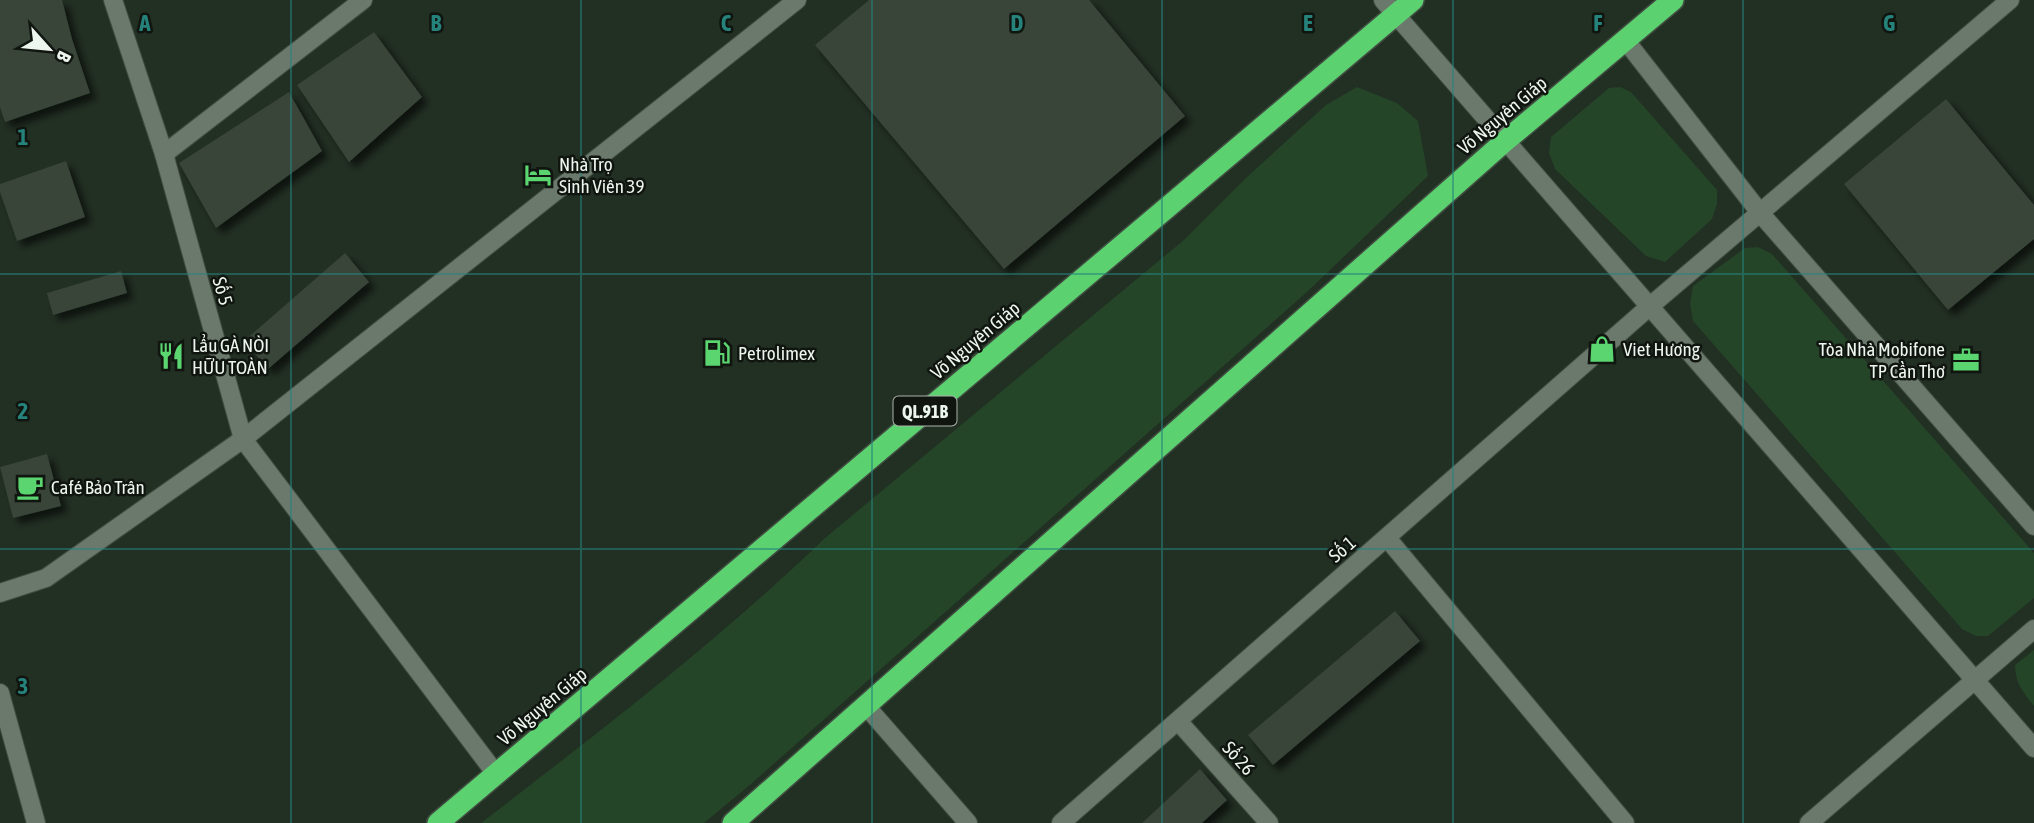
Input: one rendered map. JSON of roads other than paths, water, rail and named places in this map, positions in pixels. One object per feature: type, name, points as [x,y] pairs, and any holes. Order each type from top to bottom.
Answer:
[{"type":"highway","name":"Võ Nguyên Giáp","points":[[438,823],[1389,7],[1413,0]]},
{"type":"highway","name":"Võ Nguyên Giáp","points":[[733,823],[1504,142],[1673,0]]},
{"type":"street","name":"Số 5","points":[[113,0],[164,154],[243,439]]},
{"type":"street","points":[[164,154],[363,0]]},
{"type":"street","points":[[0,593],[46,578],[243,439],[797,0]]},
{"type":"street","name":"Số 1","points":[[1061,823],[1649,307],[2010,0]]},
{"type":"street","points":[[1389,7],[2034,748]]},
{"type":"street","points":[[1626,41],[1761,214],[2034,526]]},
{"type":"street","points":[[243,439],[496,774]]},
{"type":"street","points":[[1387,538],[1625,823]]},
{"type":"street","points":[[1809,823],[2034,629]]},
{"type":"street","points":[[0,693],[36,823]]},
{"type":"street","points":[[866,706],[968,823]]},
{"type":"street","name":"Số 26","points":[[1178,721],[1269,823]]},
{"type":"place","name":"Nhà Trọ Sinh Viên 39","points":[[538,175]]},
{"type":"place","name":"Viet Hương","points":[[1602,349]]},
{"type":"place","name":"Petrolimex","points":[[717,353]]},
{"type":"place","name":"Lẩu GÀ NÒI HỮU TOÀN","points":[[171,356]]},
{"type":"place","name":"Tòa Nhà Mobifone TP Cần Thơ","points":[[1966,360]]},
{"type":"place","name":"Café Bảo Trân","points":[[30,487]]}]
